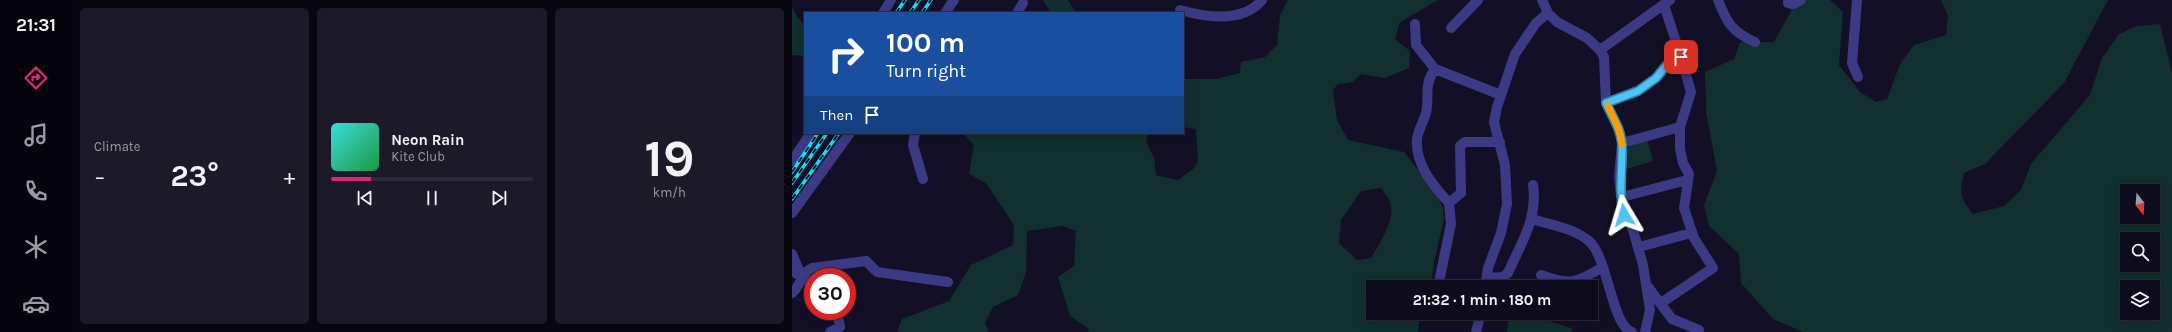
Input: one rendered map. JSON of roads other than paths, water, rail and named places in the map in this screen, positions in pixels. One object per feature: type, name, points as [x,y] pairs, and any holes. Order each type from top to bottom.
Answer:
[{"type":"street","points":[[884,12],[890,0]]},
{"type":"street","points":[[1180,10],[1200,15],[1228,15],[1244,11],[1262,0]]},
{"type":"street","points":[[1451,28],[1478,0]]},
{"type":"street","points":[[1542,0],[1548,14],[1556,22],[1587,38],[1600,50],[1604,58],[1606,103],[1619,130],[1622,143],[1620,177],[1624,215],[1633,230],[1639,247],[1650,310],[1646,332]]},
{"type":"street","points":[[1718,0],[1726,19],[1738,35],[1755,42]]},
{"type":"street","points":[[1788,0],[1788,3],[1794,4],[1801,0]]},
{"type":"street","points":[[1857,0],[1852,63],[1858,77]]},
{"type":"street","points":[[1600,50],[1667,2],[1691,92],[1680,127],[1680,149],[1683,162],[1689,174],[1684,208],[1691,233],[1713,268],[1661,303]]},
{"type":"street","points":[[1018,12],[1023,3]]},
{"type":"street","points":[[1486,280],[1488,268],[1501,233],[1507,204],[1505,165],[1494,122],[1501,95],[1515,54],[1536,23],[1548,14]]},
{"type":"street","points":[[1415,24],[1416,45],[1435,69],[1501,95]]},
{"type":"street","points":[[1606,103],[1638,91],[1656,78],[1666,66],[1681,57]]},
{"type":"street","points":[[1435,69],[1428,80],[1426,112],[1417,138],[1418,158],[1427,176],[1449,202],[1452,224],[1440,280]]},
{"type":"street","points":[[1622,143],[1680,127]]},
{"type":"street","points":[[792,161],[810,134]]},
{"type":"street","points":[[792,213],[849,134]]},
{"type":"street","points":[[915,134],[913,145],[923,179]]},
{"type":"street","points":[[1449,202],[1461,193],[1461,145],[1465,142],[1500,142]]},
{"type":"street","points":[[1622,197],[1687,180]]},
{"type":"street","points":[[1493,280],[1503,277],[1508,273],[1532,219],[1535,204],[1533,185]]},
{"type":"street","points":[[1532,219],[1579,234],[1594,247],[1603,267],[1620,319],[1627,330],[1632,332]]},
{"type":"street","points":[[1639,247],[1691,233]]},
{"type":"street","points":[[792,254],[802,276]]},
{"type":"street","points":[[793,292],[800,284],[805,271],[812,268],[866,261],[877,272],[948,282]]},
{"type":"street","points":[[1541,274],[1562,282],[1572,282],[1603,267]]},
{"type":"street","points":[[792,271],[802,276]]},
{"type":"street","points":[[1646,284],[1672,319],[1699,330]]},
{"type":"street","points":[[830,332],[840,327],[839,320]]},
{"type":"street","points":[[1476,332],[1479,320]]},
{"type":"waterway","points":[[793,295],[800,301]]},
{"type":"railway","points":[[897,12],[905,0]]},
{"type":"railway","points":[[911,12],[919,0]]},
{"type":"railway","points":[[923,12],[931,0]]},
{"type":"railway","points":[[792,172],[817,134]]},
{"type":"railway","points":[[792,183],[826,134]]},
{"type":"railway","points":[[792,199],[838,134]]}]
